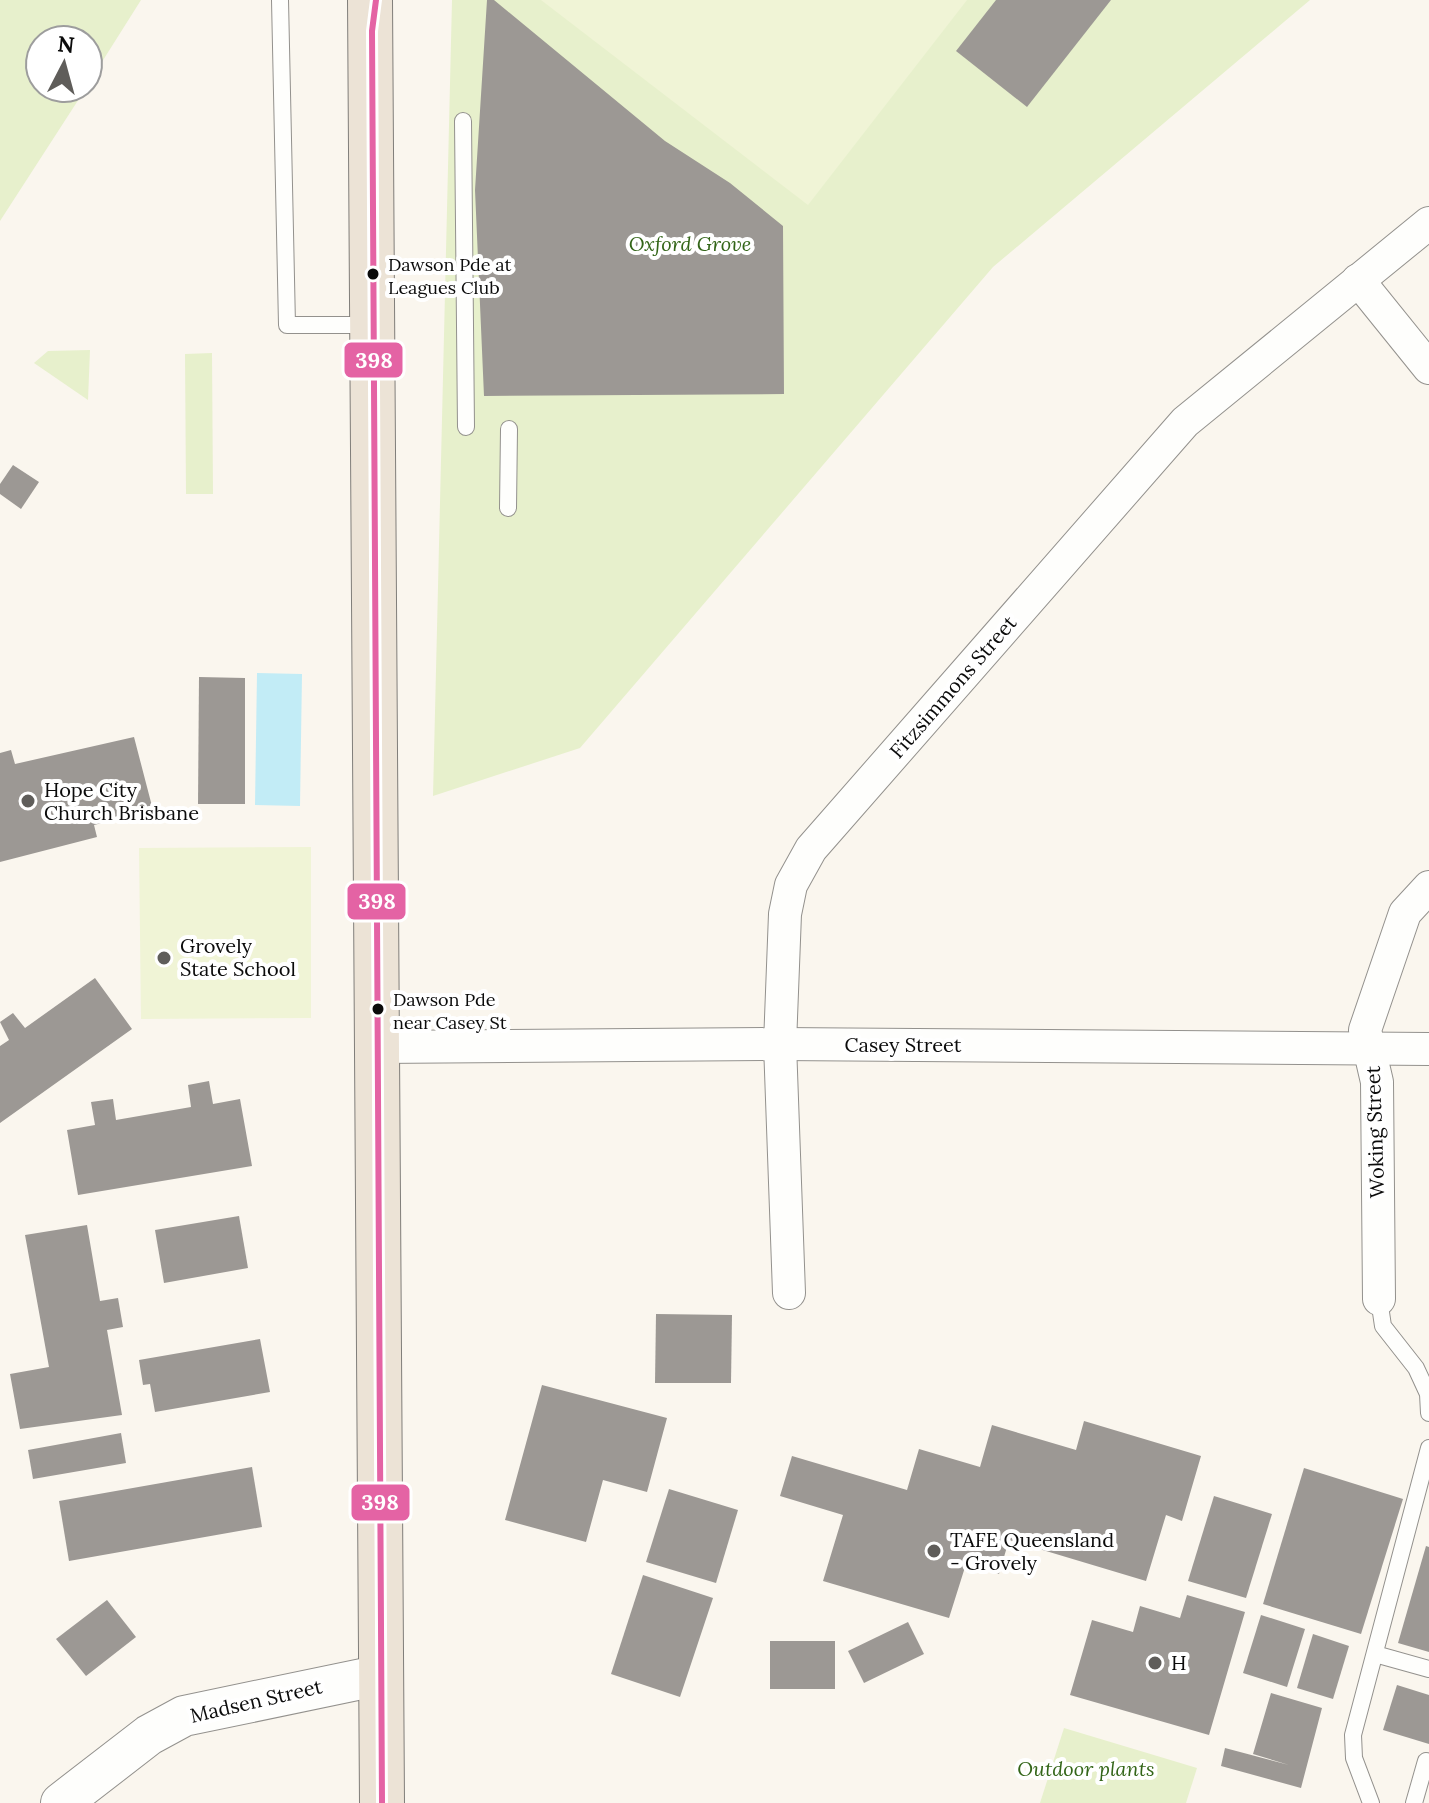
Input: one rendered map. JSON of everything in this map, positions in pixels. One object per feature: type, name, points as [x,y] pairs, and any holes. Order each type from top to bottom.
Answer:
[{"type":"main road","points":[[373,10],[382,1803]]},
{"type":"street","name":"Fitzsimmons Street","points":[[789,1293],[780,1044],[785,914],[791,885],[811,849],[1185,422],[1429,223]]},
{"type":"street","points":[[1358,280],[1429,368]]},
{"type":"street","name":"Woking Street","points":[[1379,1299],[1377,1082],[1365,1030],[1405,913],[1429,887]]},
{"type":"street","name":"Casey Street","points":[[378,1047],[780,1044],[1429,1049]]},
{"type":"street","name":"Madsen Street","points":[[61,1803],[149,1735],[184,1716],[381,1675]]},
{"type":"lane","points":[[280,0],[287,325],[374,325]]},
{"type":"lane","points":[[463,121],[466,427]]},
{"type":"lane","points":[[508,508],[509,429]]},
{"type":"lane","points":[[1379,1299],[1383,1326],[1416,1368],[1428,1394],[1429,1413]]},
{"type":"lane","points":[[1371,1803],[1354,1758],[1353,1735],[1429,1448]]},
{"type":"lane","points":[[1375,1654],[1429,1669]]},
{"type":"lane","points":[[1414,1803],[1426,1761]]},
{"type":"green space","points":[[0,0],[141,0],[104,59],[104,24],[24,24],[24,104],[76,104],[0,221]]},
{"type":"green space","name":"Oxford Grove","points":[[452,0],[1310,0],[993,267],[580,748],[433,796]]},
{"type":"green space","points":[[541,0],[967,0],[808,205]]},
{"type":"green space","points":[[90,350],[88,400],[34,363],[48,351]]},
{"type":"green space","points":[[212,353],[213,494],[186,494],[185,354]]},
{"type":"green space","points":[[311,847],[311,1018],[141,1019],[139,848]]},
{"type":"green space","name":"Outdoor plants","points":[[1064,1728],[1197,1768],[1186,1803],[1040,1803]]},
{"type":"water","points":[[257,673],[302,674],[300,806],[255,805]]},
{"type":"building","points":[[487,0],[494,0],[665,141],[730,183],[783,226],[784,394],[484,396],[475,190]]},
{"type":"building","points":[[996,0],[1111,0],[1027,107],[956,51]]},
{"type":"building","points":[[13,465],[39,482],[21,509],[0,494],[0,484]]},
{"type":"building","points":[[199,677],[245,678],[245,804],[198,804]]},
{"type":"building","points":[[134,737],[153,810],[94,825],[97,837],[0,862],[0,753],[11,750],[15,764]]},
{"type":"building","points":[[95,978],[132,1029],[0,1123],[0,1046],[9,1040],[0,1022],[13,1013],[25,1028]]},
{"type":"building","points":[[209,1081],[213,1104],[240,1099],[252,1166],[78,1195],[67,1130],[95,1125],[91,1102],[113,1099],[116,1120],[191,1107],[188,1085]]},
{"type":"building","points":[[239,1216],[248,1268],[164,1283],[155,1230]]},
{"type":"building","points":[[87,1225],[100,1301],[118,1298],[123,1327],[107,1330],[122,1415],[20,1429],[10,1374],[49,1367],[25,1235]]},
{"type":"building","points":[[656,1314],[732,1315],[731,1383],[655,1383]]},
{"type":"building","points":[[260,1339],[270,1392],[155,1412],[150,1384],[143,1385],[139,1360]]},
{"type":"building","points":[[542,1385],[667,1418],[647,1492],[603,1480],[586,1542],[505,1520]]},
{"type":"building","points":[[1084,1421],[1201,1456],[1182,1521],[1166,1515],[1146,1581],[1009,1540],[999,1574],[966,1564],[949,1618],[823,1581],[843,1515],[780,1496],[792,1456],[907,1490],[919,1449],[980,1467],[992,1425],[1076,1450]]},
{"type":"building","points":[[121,1433],[126,1463],[33,1479],[28,1450]]},
{"type":"building","points":[[252,1467],[262,1527],[69,1561],[59,1501]]},
{"type":"building","points":[[1304,1468],[1403,1499],[1361,1634],[1263,1604]]},
{"type":"building","points":[[669,1489],[738,1510],[716,1583],[646,1562]]},
{"type":"building","points":[[1214,1496],[1272,1514],[1246,1598],[1188,1581]]},
{"type":"building","points":[[1426,1546],[1429,1547],[1429,1652],[1398,1643]]},
{"type":"building","points":[[643,1575],[713,1598],[680,1697],[611,1674]]},
{"type":"building","name":"H","points":[[1187,1595],[1245,1612],[1209,1735],[1070,1695],[1092,1620],[1133,1632],[1140,1606],[1180,1618]]},
{"type":"building","points":[[107,1600],[136,1637],[86,1676],[56,1639]]},
{"type":"building","points":[[1261,1615],[1305,1629],[1287,1687],[1243,1673]]},
{"type":"building","points":[[908,1622],[924,1654],[864,1683],[848,1651]]},
{"type":"building","points":[[1313,1634],[1349,1646],[1333,1699],[1297,1688]]},
{"type":"building","points":[[770,1641],[835,1641],[835,1689],[770,1689]]},
{"type":"building","points":[[1397,1685],[1429,1695],[1429,1744],[1383,1730]]},
{"type":"building","points":[[1271,1693],[1322,1708],[1301,1788],[1221,1766],[1225,1748],[1289,1765],[1253,1754]]},
{"type":"transit line","name":"398","points":[[376,0],[372,31],[382,1803]]},
{"type":"place","name":"Dawson Pde at Leagues Club","points":[[373,274]]},
{"type":"place","name":"Hope City Church Brisbane","points":[[28,801]]},
{"type":"place","name":"Grovely State School","points":[[164,958]]},
{"type":"place","name":"Dawson Pde near Casey St","points":[[378,1009]]},
{"type":"place","name":"TAFE Queensland - Grovely","points":[[934,1551]]},
{"type":"place","name":"H","points":[[1155,1663]]}]
